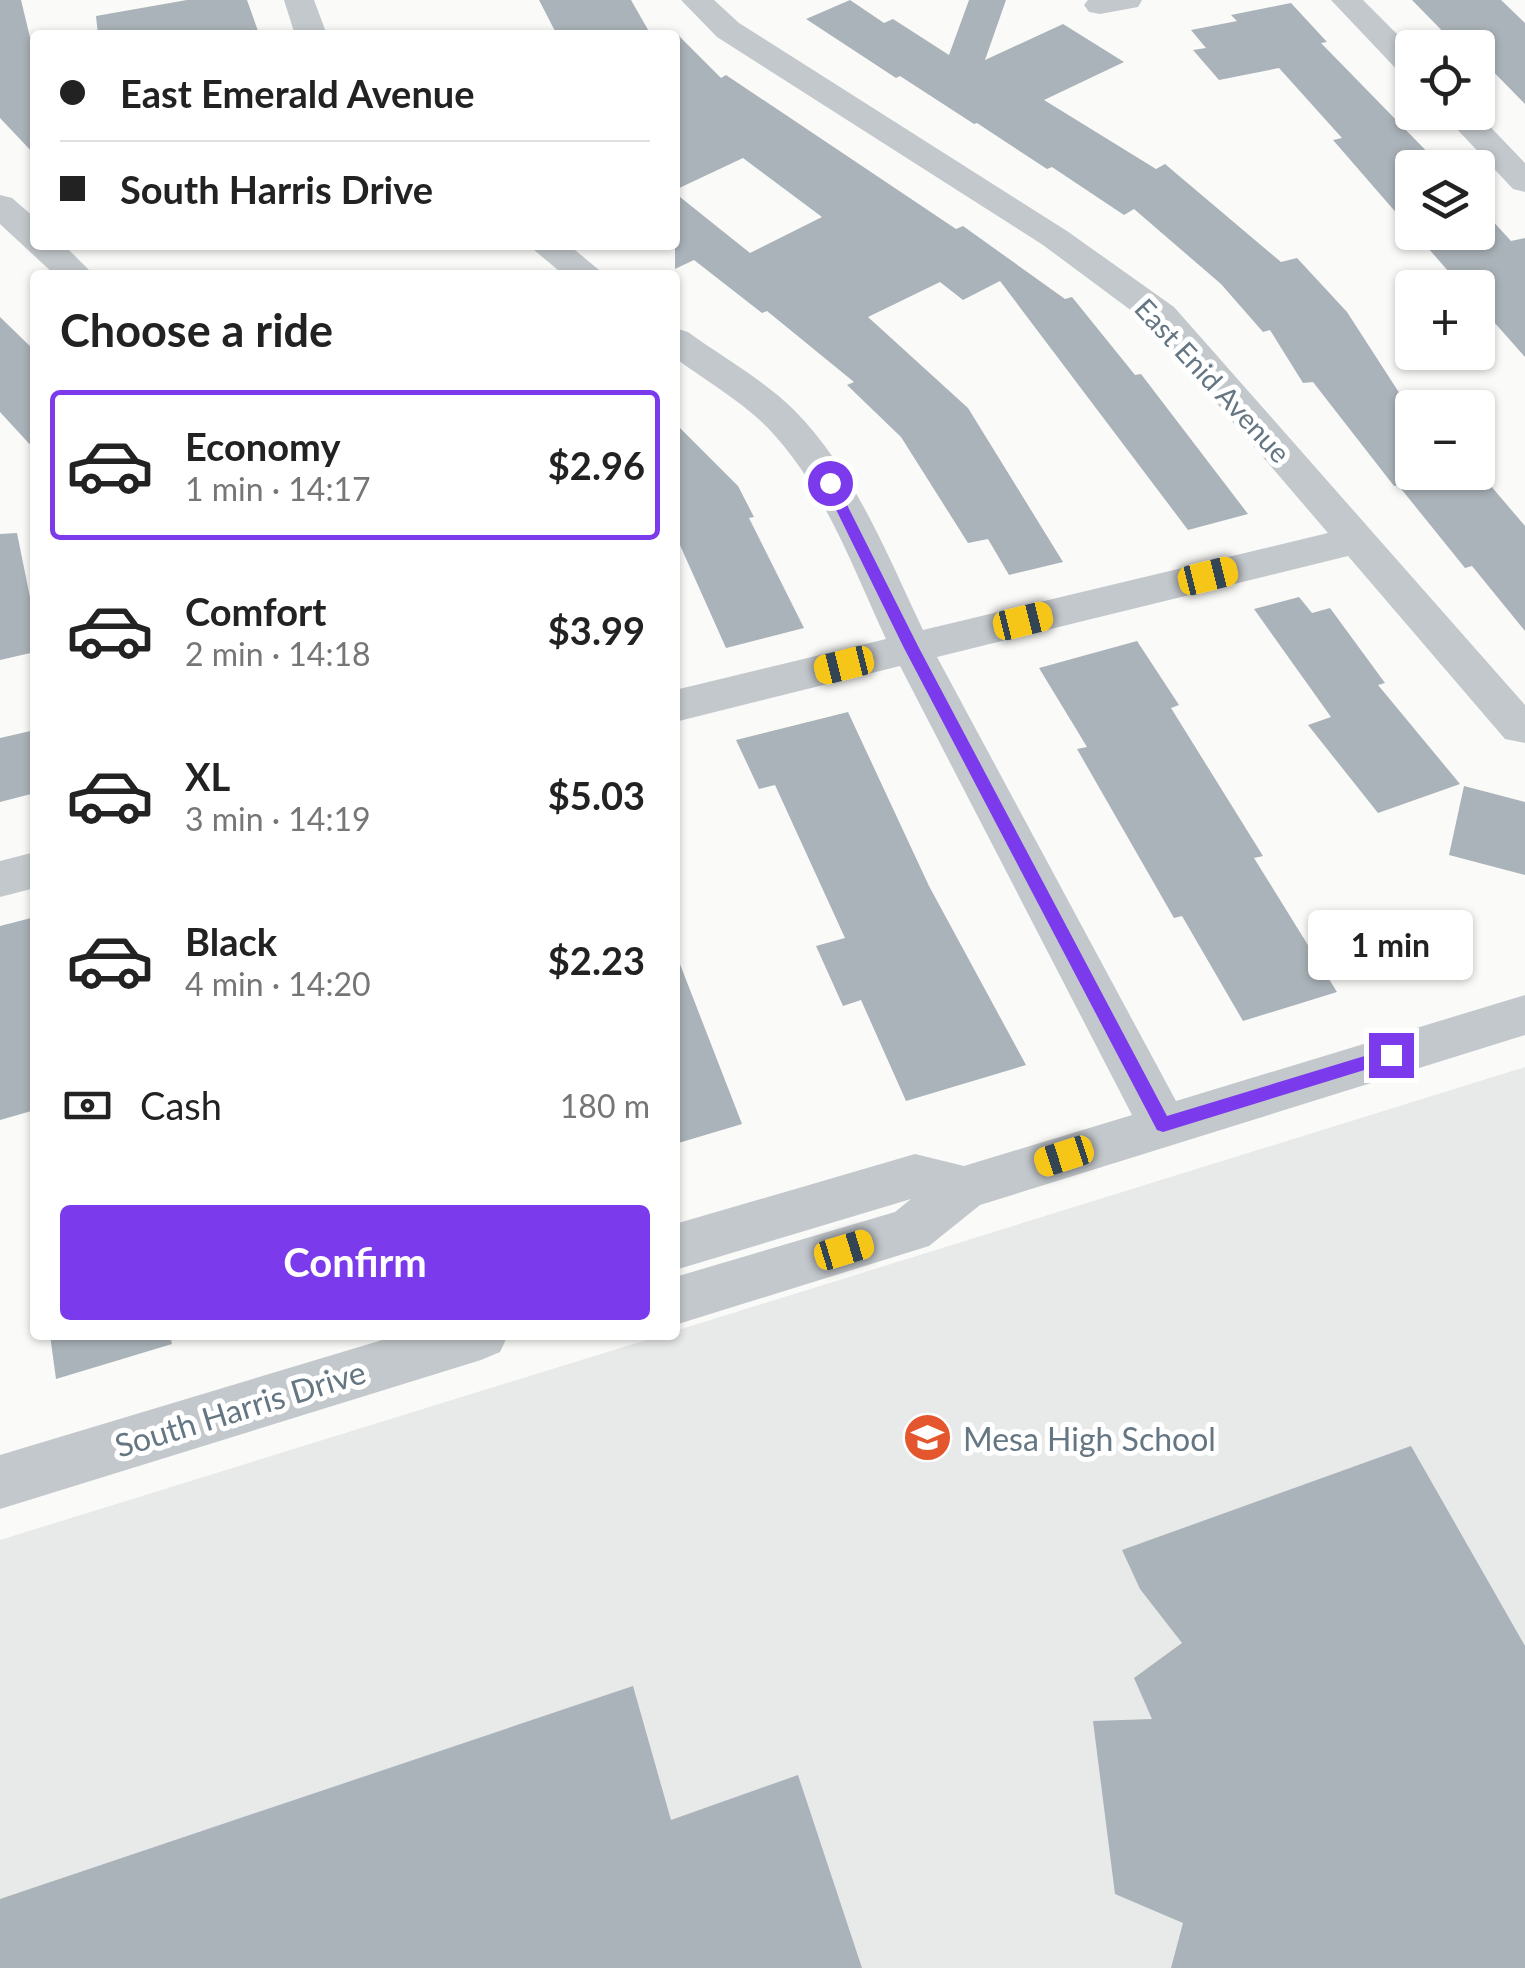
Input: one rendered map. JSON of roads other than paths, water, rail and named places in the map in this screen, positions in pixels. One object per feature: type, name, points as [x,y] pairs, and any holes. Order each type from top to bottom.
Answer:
[{"type":"street","points":[[299,0],[309,30]]},
{"type":"street","name":"East Enid Avenue","points":[[696,0],[728,30],[1055,238],[1162,316],[1523,728]]},
{"type":"street","points":[[1346,0],[1395,50]]},
{"type":"street","points":[[1474,130],[1525,182]]},
{"type":"street","points":[[0,205],[30,232]]},
{"type":"street","points":[[49,250],[71,270]]},
{"type":"street","points":[[553,250],[579,270]]},
{"type":"street","points":[[680,344],[778,416],[814,458],[845,508],[912,648],[1163,1124]]},
{"type":"street","points":[[680,705],[1357,540]]},
{"type":"street","points":[[0,879],[30,871]]},
{"type":"street","points":[[680,1299],[911,1230],[964,1188],[1525,1015]]},
{"type":"street","points":[[680,1246],[915,1176],[964,1188]]},
{"type":"street","name":"South Harris Drive","points":[[0,1482],[465,1340]]},
{"type":"place","name":"Mesa High School","points":[[928,1438]]}]
